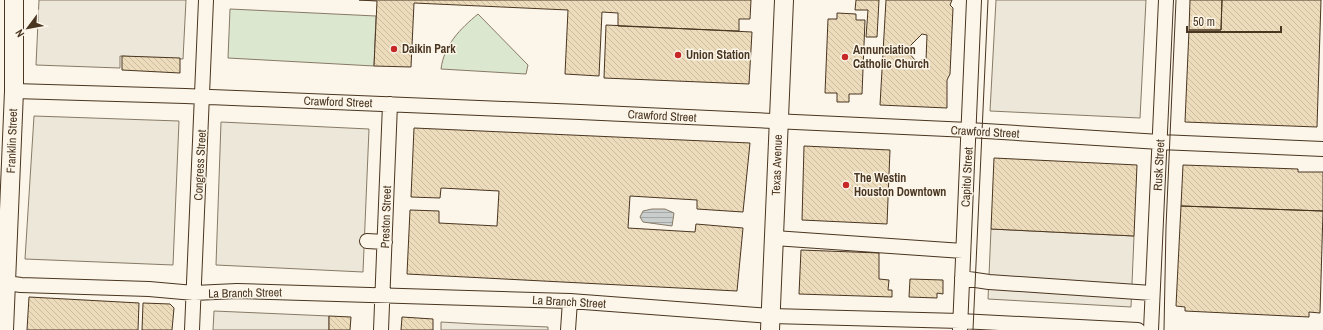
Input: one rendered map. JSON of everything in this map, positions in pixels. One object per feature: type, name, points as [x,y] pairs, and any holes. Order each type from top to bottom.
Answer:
[{"type":"main road","name":"Franklin Street","points":[[4,330],[3,283],[7,90],[14,0]]},
{"type":"main road","name":"Texas Avenue","points":[[771,323],[784,0]]},
{"type":"street","name":"Congress Street","points":[[192,330],[206,0]]},
{"type":"street","name":"Capitol Street","points":[[960,326],[974,0]]},
{"type":"street","name":"Rusk Street","points":[[1151,330],[1166,0]]},
{"type":"street","name":"Crawford Street","points":[[7,90],[390,104],[969,130],[1160,142],[1323,149]]},
{"type":"street","name":"Preston Street","points":[[381,330],[390,104]]},
{"type":"street","points":[[774,238],[963,250]]},
{"type":"street","points":[[367,241],[385,242]]},
{"type":"street","points":[[962,278],[989,282],[1152,293]]},
{"type":"street","name":"La Branch Street","points":[[3,283],[22,286],[149,289],[194,293],[237,291],[570,301],[771,323],[1138,330]]},
{"type":"street","points":[[568,330],[570,301]]},
{"type":"green space","points":[[230,9],[376,16],[374,66],[228,58]]},
{"type":"green space","points":[[478,14],[528,65],[526,74],[441,69],[449,45],[459,32]]},
{"type":"shaded area","points":[[39,0],[186,0],[183,59],[120,56],[120,68],[36,65]]},
{"type":"shaded area","points":[[996,0],[1146,0],[1140,118],[990,111]]},
{"type":"shaded area","points":[[34,116],[179,121],[173,265],[25,259]]},
{"type":"shaded area","points":[[221,122],[369,129],[363,272],[216,265]]},
{"type":"shaded area","points":[[665,209],[674,213],[672,226],[643,222],[640,217],[643,211]]},
{"type":"shaded area","points":[[991,229],[1134,236],[1131,307],[988,299]]},
{"type":"shaded area","points":[[214,311],[329,316],[329,330],[213,330]]},
{"type":"shaded area","points":[[441,322],[548,327],[548,330],[441,330]]},
{"type":"building","name":"Daikin Park","points":[[359,0],[751,0],[750,19],[739,19],[739,31],[618,26],[618,13],[602,12],[599,76],[565,74],[568,10],[414,3],[411,67],[374,66],[377,1]]},
{"type":"building","points":[[856,0],[879,0],[877,37],[866,37],[868,10],[855,10]]},
{"type":"building","points":[[886,0],[952,0],[950,5],[953,8],[950,74],[947,80],[947,108],[880,105]],"holes":[[[922,34],[927,35],[926,60],[921,60],[921,65],[917,65],[916,61],[906,50]]]},
{"type":"building","points":[[1190,0],[1222,0],[1221,30],[1189,30]]},
{"type":"building","points":[[1222,0],[1321,0],[1317,127],[1185,122],[1189,30],[1221,30]]},
{"type":"building","name":"Annunciation Catholic Church","points":[[837,13],[856,14],[856,20],[865,20],[862,94],[849,94],[849,102],[837,102],[837,93],[825,93],[828,19],[837,19]]},
{"type":"building","name":"Union Station","points":[[606,25],[752,32],[749,84],[604,78]]},
{"type":"building","points":[[122,56],[180,58],[180,73],[122,70]]},
{"type":"building","points":[[414,128],[750,143],[743,212],[697,209],[697,200],[630,196],[628,228],[695,232],[696,224],[743,228],[737,291],[407,274],[410,210],[439,211],[439,223],[497,226],[499,191],[441,188],[440,198],[411,197]]},
{"type":"building","name":"The Westin Houston Downtown","points":[[804,146],[890,150],[887,224],[802,220]]},
{"type":"building","points":[[994,158],[1137,165],[1134,236],[991,229]]},
{"type":"building","points":[[1183,165],[1298,169],[1298,172],[1323,172],[1323,211],[1181,206]]},
{"type":"building","points":[[1181,206],[1323,211],[1320,313],[1309,312],[1309,317],[1185,311],[1185,307],[1176,306]]},
{"type":"building","points":[[801,250],[879,253],[879,279],[889,280],[888,290],[892,290],[892,297],[799,294]]},
{"type":"building","points":[[910,279],[943,280],[943,294],[937,293],[937,298],[909,297]]},
{"type":"building","points":[[29,297],[139,303],[138,330],[27,330]]},
{"type":"building","points":[[143,303],[170,304],[174,308],[172,330],[142,330]]},
{"type":"building","points":[[329,316],[351,317],[350,330],[329,330]]},
{"type":"building","points":[[402,317],[433,319],[433,330],[401,330]]},
{"type":"tram line","points":[[973,330],[988,0]]},
{"type":"tram line","points":[[1164,330],[1166,227],[1176,0]]},
{"type":"place","name":"Daikin Park","points":[[394,49]]},
{"type":"place","name":"Union Station","points":[[678,55]]},
{"type":"place","name":"Annunciation Catholic Church","points":[[845,57]]},
{"type":"place","name":"The Westin Houston Downtown","points":[[846,185]]}]
